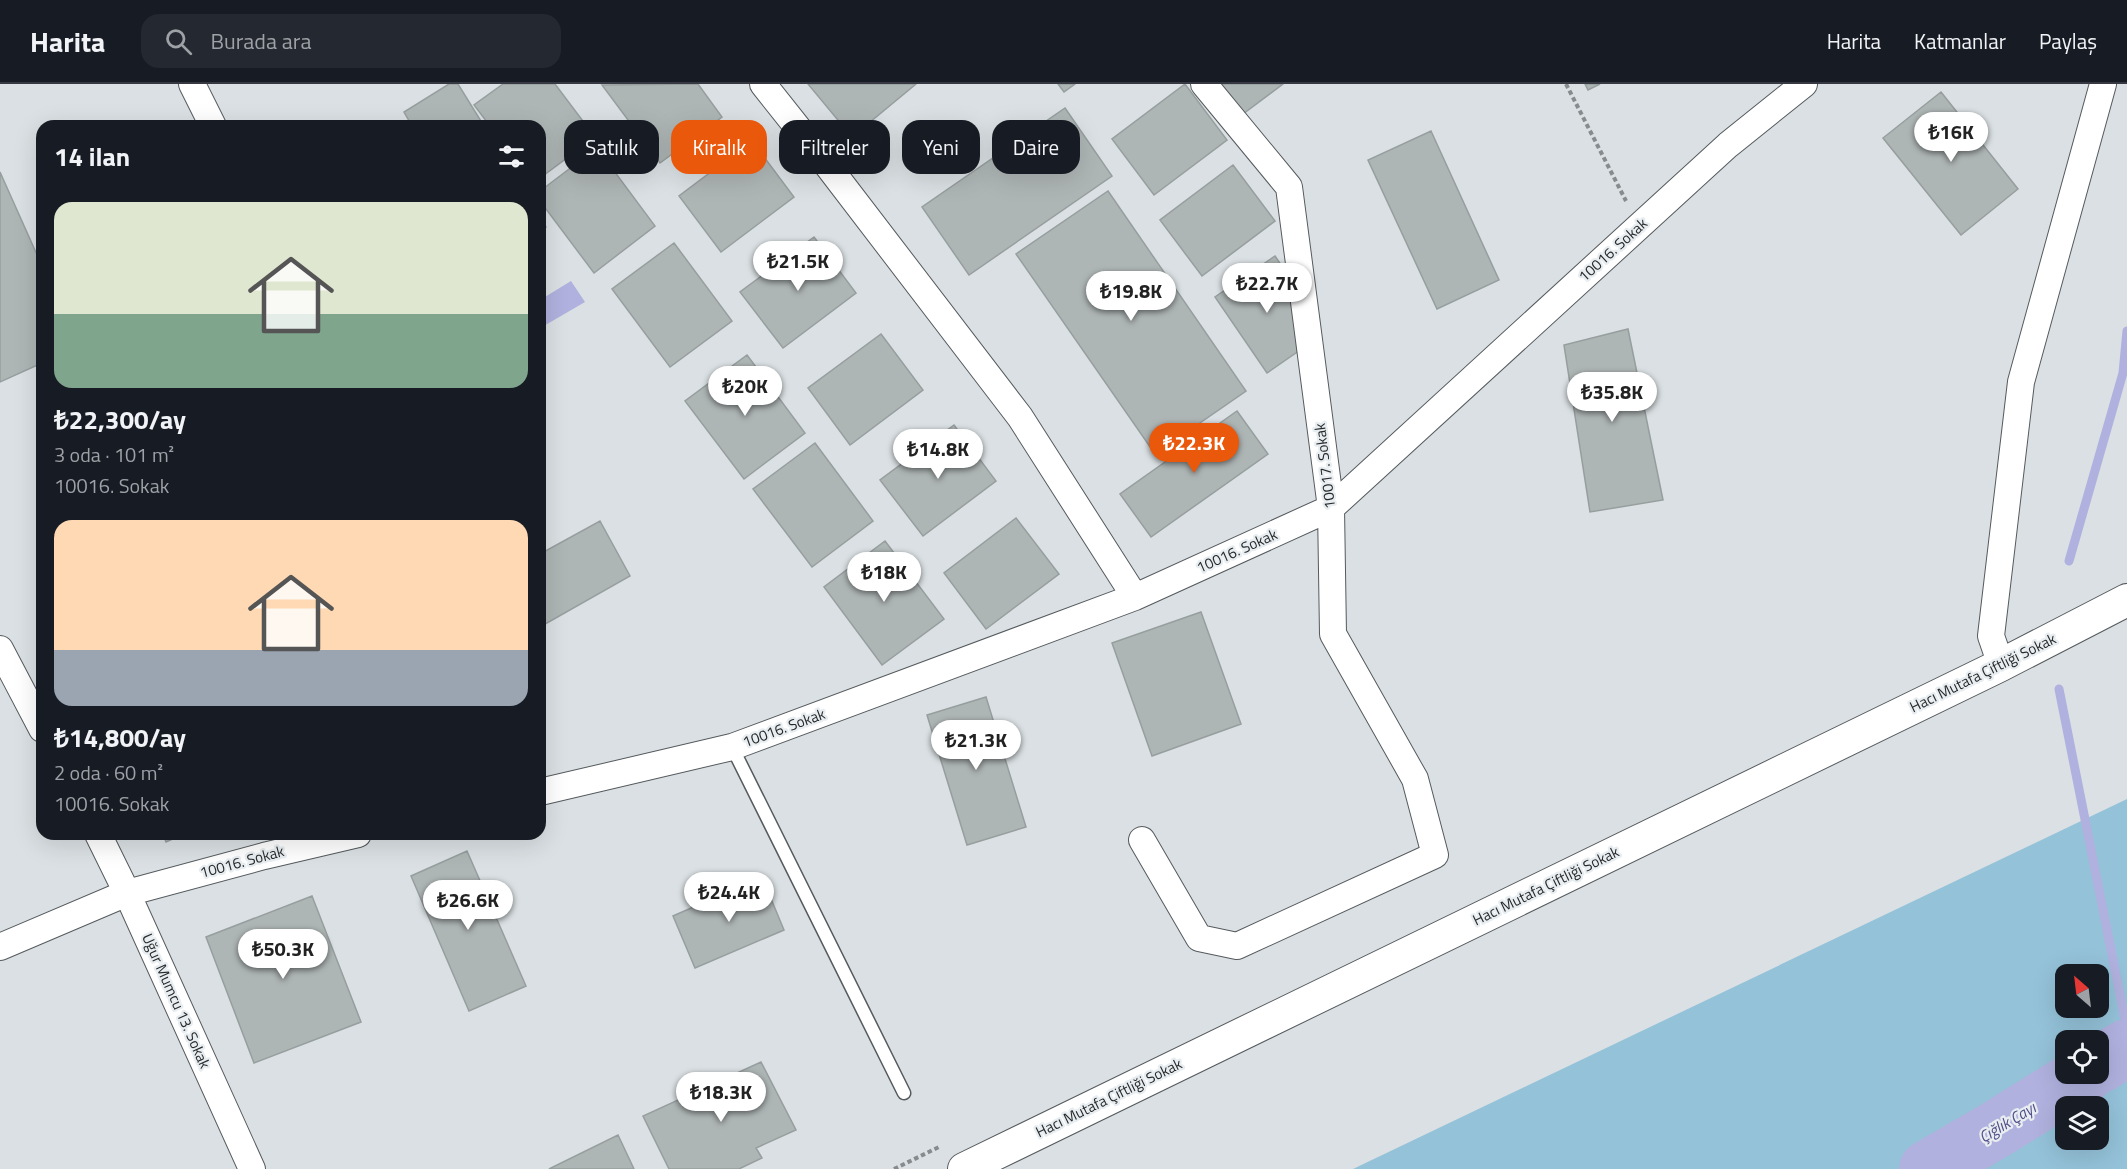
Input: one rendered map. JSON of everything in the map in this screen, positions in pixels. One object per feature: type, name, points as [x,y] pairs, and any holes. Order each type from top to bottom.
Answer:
[{"type":"street","points":[[763,84],[1020,417],[1135,597]]},
{"type":"street","name":"10017. Sokak","points":[[1142,840],[1199,938],[1237,946],[1435,855],[1415,779],[1333,634],[1331,508],[1289,187],[1204,84]]},
{"type":"street","name":"10016. Sokak","points":[[546,789],[732,747],[1135,597],[1331,508],[1728,145],[1804,84]]},
{"type":"street","points":[[2001,664],[1991,636],[2021,382],[2103,84]]},
{"type":"street","points":[[199,87],[211,120]]},
{"type":"street","name":"Hacı Mutafa Çiftliği Sokak","points":[[964,1169],[2001,664],[2127,600]]},
{"type":"street","points":[[0,649],[36,718]]},
{"type":"street","name":"Uğur Mumcu 13. Sokak","points":[[101,840],[252,1169]]},
{"type":"street","name":"10016. Sokak","points":[[0,947],[127,893],[332,840]]},
{"type":"lane","points":[[732,747],[904,1093]]},
{"type":"path","points":[[1566,84],[1639,226]]},
{"type":"shaded area","points":[[571,281],[585,302],[546,325],[546,296]]},
{"type":"shaded area","points":[[2127,799],[2127,1169],[1353,1169]]},
{"type":"building","points":[[449,84],[458,84],[480,120],[409,120],[404,112]]},
{"type":"building","points":[[503,84],[555,84],[582,120],[564,120],[564,160],[546,174],[546,120],[485,120],[474,105]]},
{"type":"building","points":[[698,84],[722,117],[718,120],[671,120],[671,155],[660,163],[659,120],[628,120],[602,85]]},
{"type":"building","points":[[808,84],[916,84],[873,120],[838,120]]},
{"type":"building","points":[[1058,84],[1075,84],[1064,92]]},
{"type":"building","points":[[1185,84],[1227,140],[1154,195],[1112,139]]},
{"type":"building","points":[[1221,84],[1283,84],[1243,114]]},
{"type":"building","points":[[1585,84],[1600,84],[1588,90]]},
{"type":"building","points":[[1941,92],[2018,189],[1961,235],[1883,138]]},
{"type":"building","points":[[1065,108],[1073,120],[1048,120]]},
{"type":"building","points":[[1080,130],[1112,176],[969,275],[922,207],[970,174],[980,174],[980,167],[992,159],[992,174],[1080,174]]},
{"type":"building","points":[[1431,131],[1499,280],[1437,309],[1368,160]]},
{"type":"building","points":[[767,161],[794,197],[721,252],[679,196],[708,174],[767,174]]},
{"type":"building","points":[[1233,165],[1275,221],[1202,276],[1160,220]]},
{"type":"building","points":[[0,172],[36,253],[36,366],[0,382]]},
{"type":"building","points":[[564,173],[616,174],[655,226],[594,273],[546,209],[546,186]]},
{"type":"building","points":[[1108,191],[1246,391],[1155,454],[1016,254]]},
{"type":"building","points":[[814,237],[856,293],[783,348],[740,292]]},
{"type":"building","points":[[674,243],[732,321],[670,367],[612,289]]},
{"type":"building","points":[[1275,256],[1298,290],[1306,346],[1267,373],[1215,297]]},
{"type":"building","points":[[1628,329],[1663,500],[1590,512],[1564,345]]},
{"type":"building","points":[[881,334],[923,390],[850,445],[808,388]]},
{"type":"building","points":[[747,355],[805,433],[744,479],[685,401]]},
{"type":"building","points":[[1237,411],[1268,454],[1151,537],[1120,494]]},
{"type":"building","points":[[954,425],[996,481],[923,536],[880,480]]},
{"type":"building","points":[[815,443],[873,521],[812,567],[753,489]]},
{"type":"building","points":[[1016,518],[1059,574],[986,629],[944,573]]},
{"type":"building","points":[[600,521],[630,576],[546,624],[546,551]]},
{"type":"building","points":[[885,541],[944,619],[882,665],[824,587]]},
{"type":"building","points":[[1201,612],[1241,724],[1152,756],[1112,643]]},
{"type":"building","points":[[986,697],[1026,827],[967,845],[927,715]]},
{"type":"building","points":[[467,851],[526,986],[469,1011],[411,876]]},
{"type":"building","points":[[762,877],[784,930],[695,968],[673,916]]},
{"type":"building","points":[[312,896],[361,1022],[254,1063],[206,937]]},
{"type":"building","points":[[761,1062],[796,1130],[756,1148],[762,1158],[739,1169],[669,1169],[643,1116]]},
{"type":"building","points":[[618,1135],[634,1169],[549,1169]]},
{"type":"waterway","points":[[2069,561],[2123,373],[2127,331]]},
{"type":"waterway","points":[[2059,689],[2127,1030]]},
{"type":"waterway","name":"Çığlık Çayı","points":[[2109,1059],[2127,1048]]},
{"type":"waterway","name":"Çığlık Çayı","points":[[1928,1169],[2069,1084]]}]
